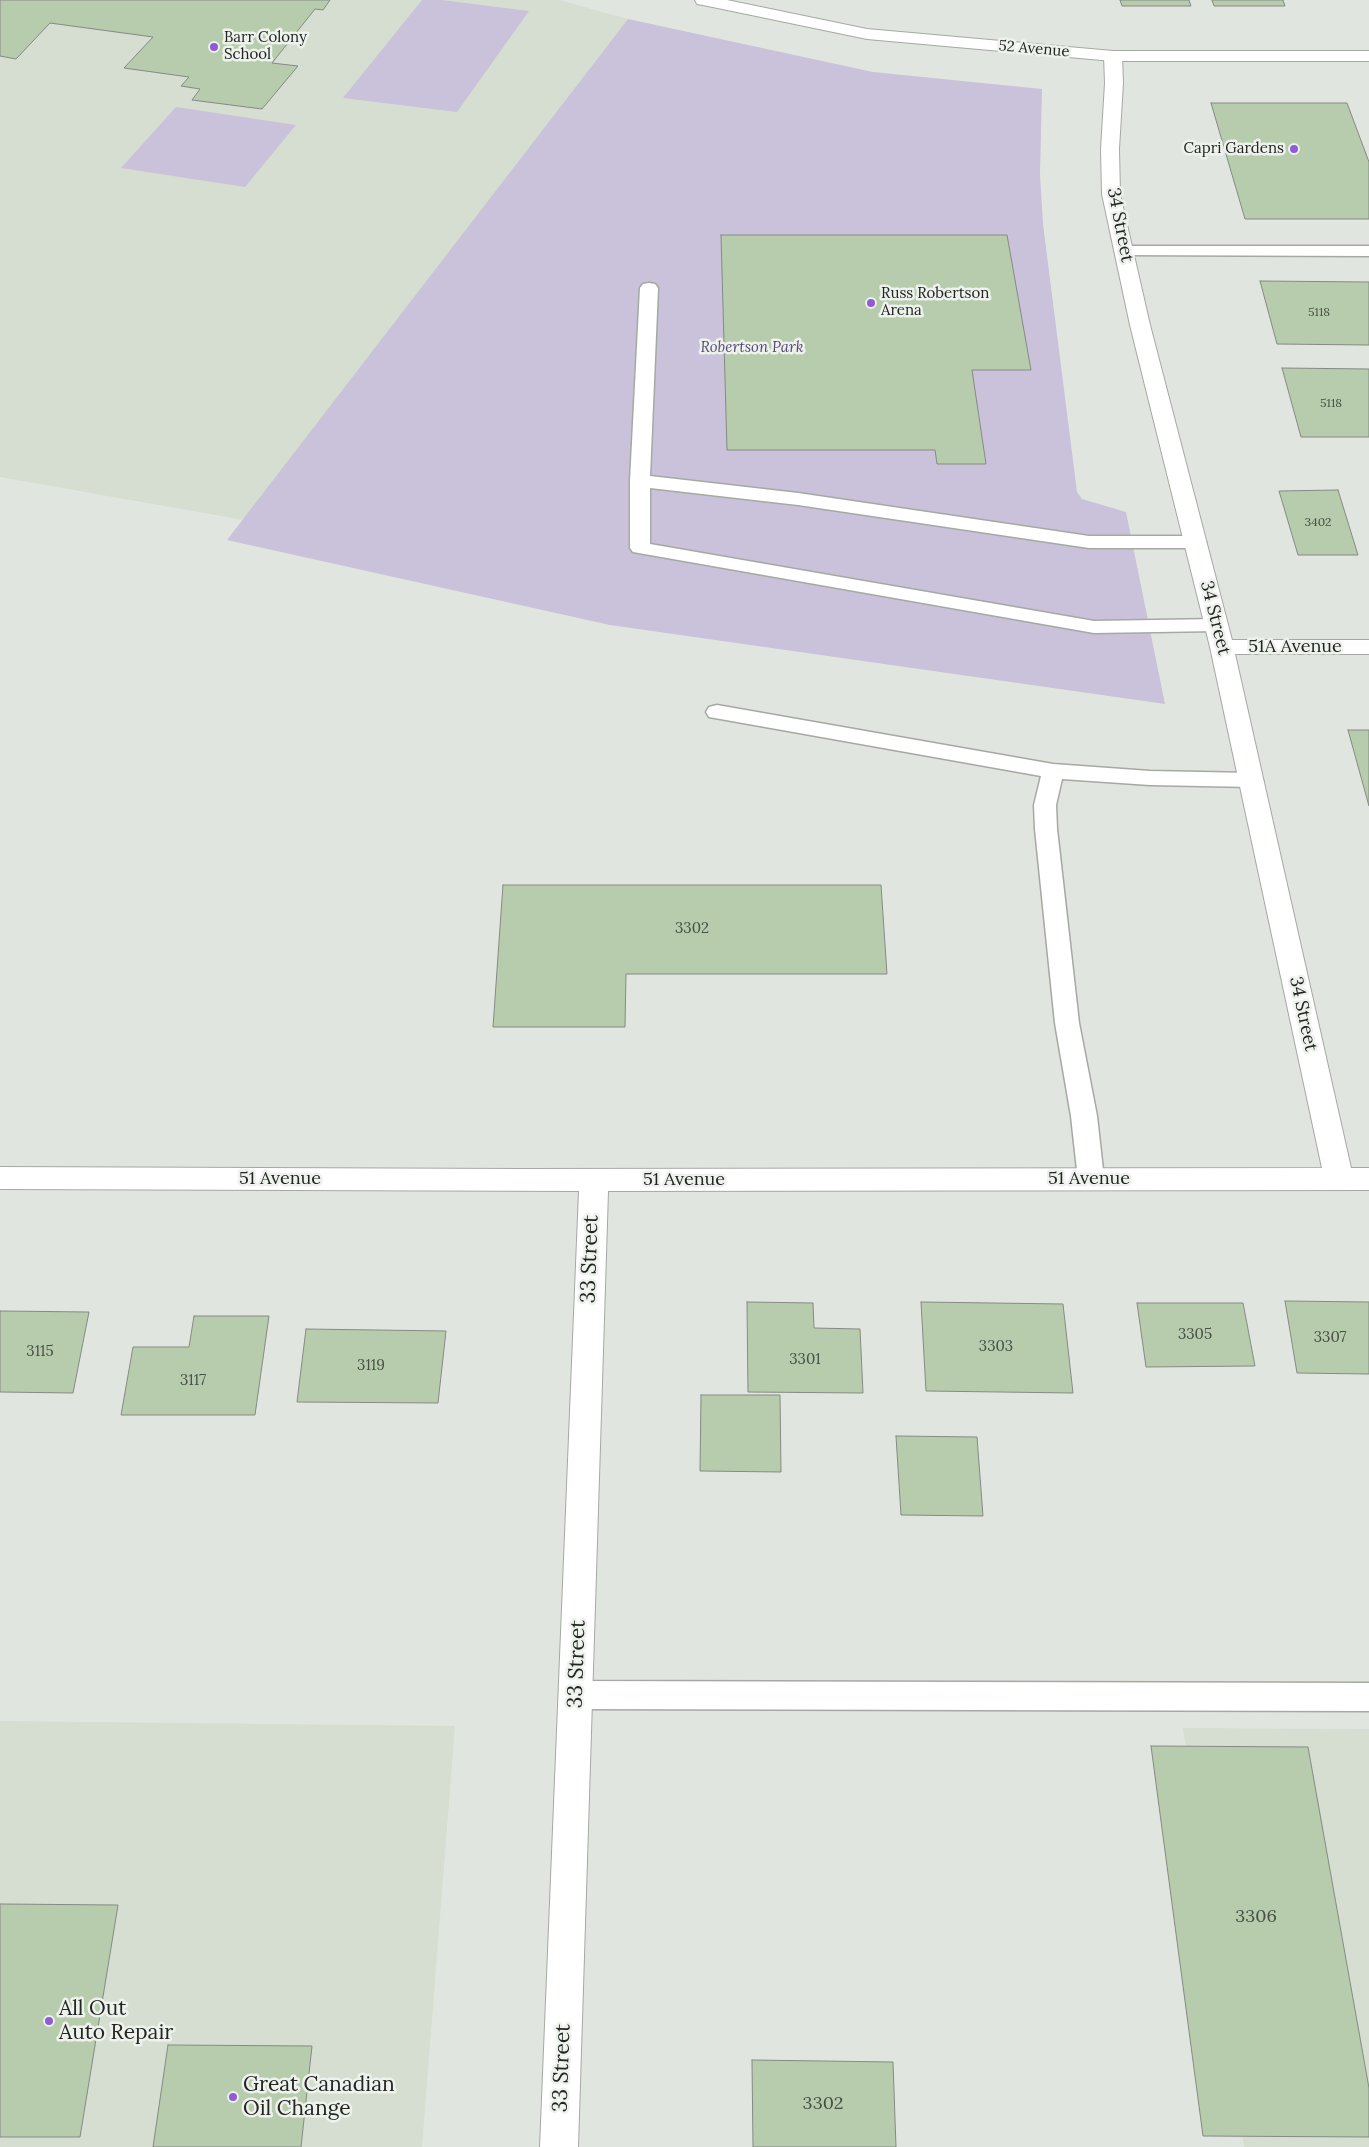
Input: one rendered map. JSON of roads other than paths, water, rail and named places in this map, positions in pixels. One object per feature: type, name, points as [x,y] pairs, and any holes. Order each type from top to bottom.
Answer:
[{"type":"street","name":"52 Avenue","points":[[703,0],[867,34],[1113,56],[1369,56]]},
{"type":"street","name":"34 Street","points":[[1113,56],[1114,83],[1110,149],[1111,194],[1140,325],[1219,636],[1339,1179]]},
{"type":"street","name":"51A Avenue","points":[[1219,636],[1369,647]]},
{"type":"street","name":"51 Avenue","points":[[0,1178],[594,1180],[1369,1179]]},
{"type":"street","name":"33 Street","points":[[559,2147],[576,1695],[589,1252],[594,1180]]},
{"type":"lane","points":[[1124,252],[1369,251]]},
{"type":"lane","points":[[649,288],[640,481],[640,548],[1094,628],[1219,636]]},
{"type":"lane","points":[[640,481],[798,499],[1090,542],[1196,542]]},
{"type":"lane","points":[[717,712],[1053,771],[1150,778],[1252,780]]},
{"type":"lane","points":[[1053,771],[1046,805],[1046,829],[1066,1023],[1084,1116],[1091,1179]]},
{"type":"lane","points":[[576,1695],[1369,1697]]},
{"type":"place","name":"Barr Colony School","points":[[214,47]]},
{"type":"place","name":"Capri Gardens","points":[[1294,149]]},
{"type":"place","name":"Russ Robertson Arena","points":[[871,303]]},
{"type":"place","name":"All Out Auto Repair","points":[[49,2021]]},
{"type":"place","name":"Great Canadian Oil Change","points":[[233,2097]]},
{"type":"park label","name":"Robertson Park","points":[[752,348]]}]
